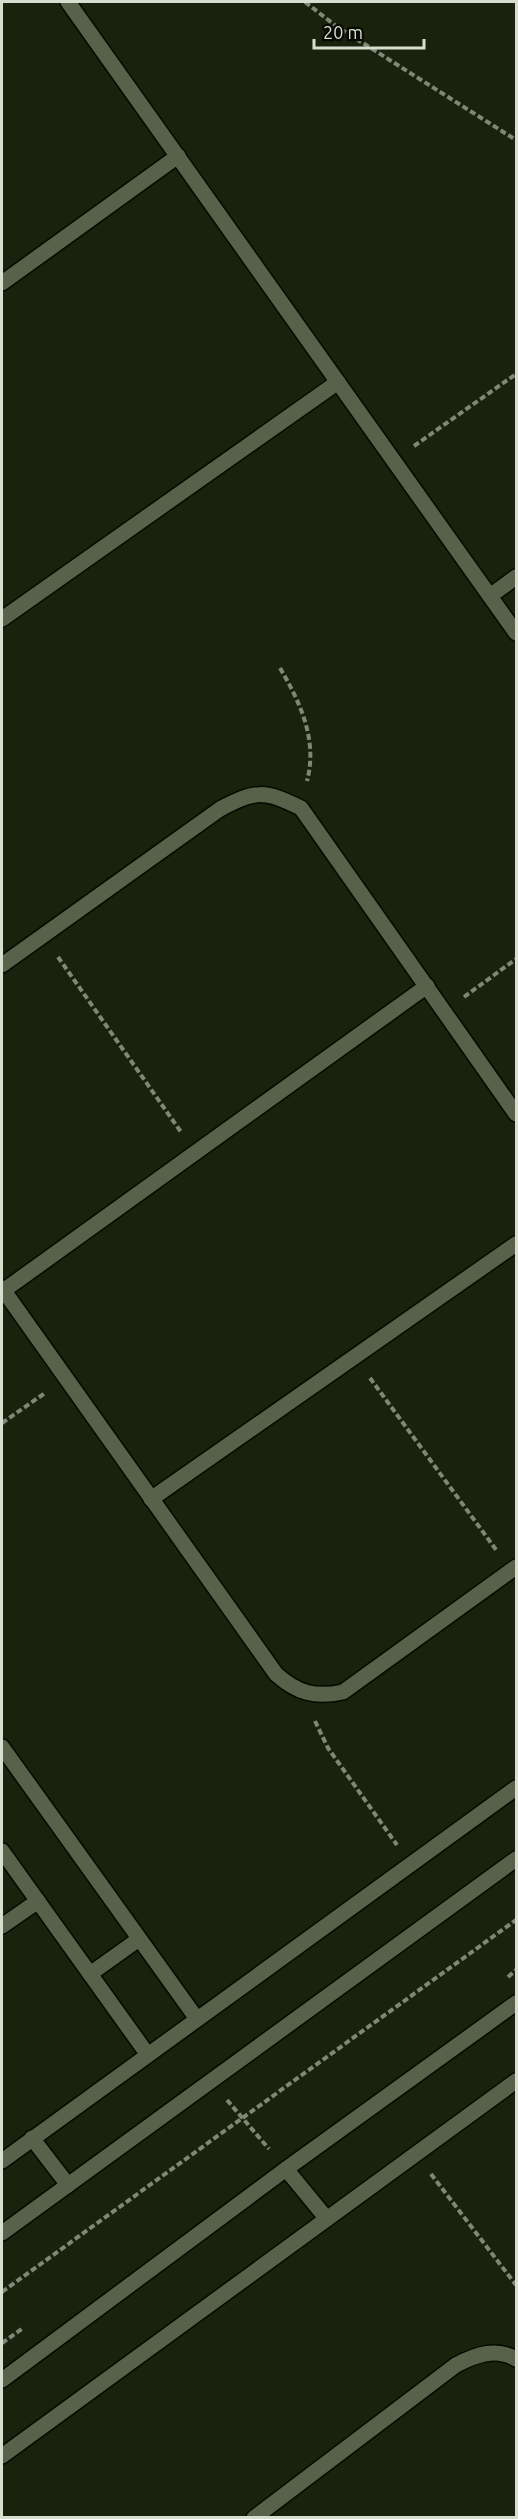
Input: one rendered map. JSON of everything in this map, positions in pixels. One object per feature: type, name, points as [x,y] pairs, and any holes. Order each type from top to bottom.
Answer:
[{"type":"street","points":[[68,2],[516,633]]},
{"type":"street","points":[[2,283],[178,156]]},
{"type":"street","points":[[2,619],[338,382]]},
{"type":"street","points":[[490,596],[516,577]]},
{"type":"street","points":[[2,965],[220,809],[246,795],[275,795],[301,808],[516,1113]]},
{"type":"street","points":[[426,986],[2,1290],[276,1674],[290,1686],[306,1694],[325,1696],[343,1692],[514,1569]]},
{"type":"street","points":[[152,1499],[516,1244]]},
{"type":"street","points":[[2,1747],[197,2019]]},
{"type":"street","points":[[2,2161],[516,1788]]},
{"type":"street","points":[[2,1851],[148,2055]]},
{"type":"street","points":[[2,2233],[516,1859]]},
{"type":"street","points":[[2,1926],[38,1901]]},
{"type":"street","points":[[90,1974],[139,1939]]},
{"type":"street","points":[[2,2380],[286,2169],[516,2003]]},
{"type":"street","points":[[2,2456],[516,2081]]},
{"type":"street","points":[[32,2139],[68,2186]]},
{"type":"street","points":[[286,2169],[327,2219]]},
{"type":"street","points":[[255,2517],[473,2355],[492,2353],[516,2359]]},
{"type":"path","points":[[305,2],[336,27],[516,140]]},
{"type":"path","points":[[394,460],[516,375]]},
{"type":"path","points":[[280,668],[299,700],[309,735],[310,773],[301,808]]},
{"type":"path","points":[[43,935],[195,1153]]},
{"type":"path","points":[[444,1011],[516,959]]},
{"type":"path","points":[[355,1357],[514,1569]]},
{"type":"path","points":[[2,1423],[65,1378]]},
{"type":"path","points":[[306,1694],[315,1723],[328,1748],[411,1865]]},
{"type":"path","points":[[2,2292],[516,1920]]},
{"type":"path","points":[[211,2081],[286,2169]]},
{"type":"path","points":[[416,2154],[516,2285]]}]
